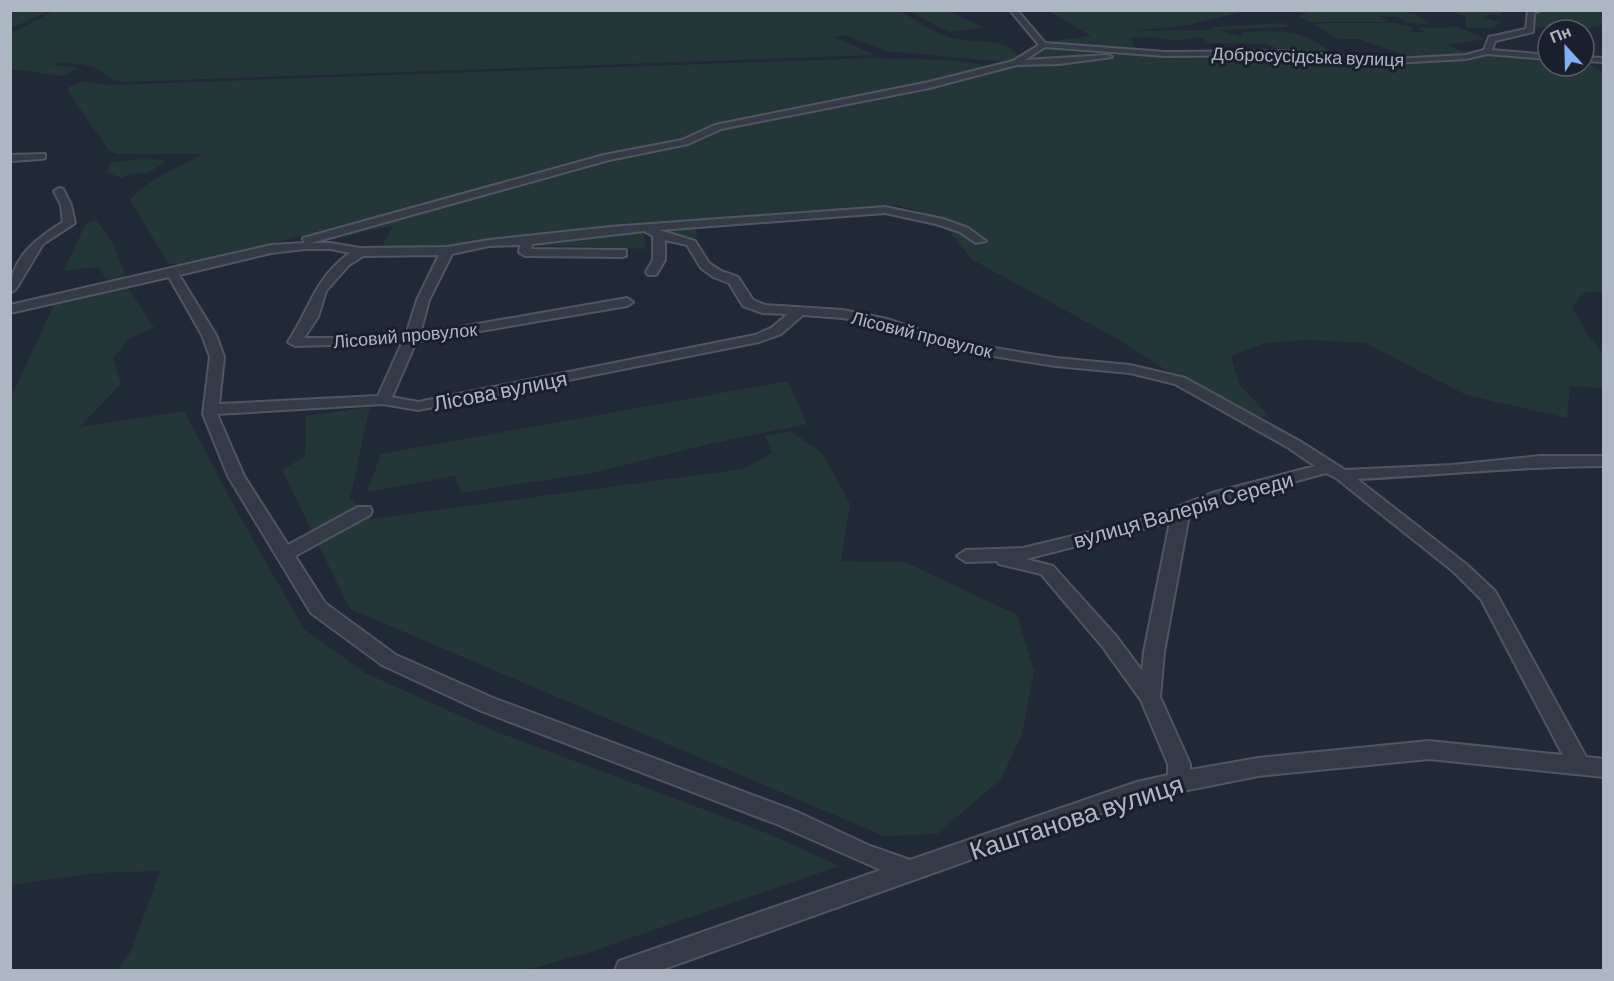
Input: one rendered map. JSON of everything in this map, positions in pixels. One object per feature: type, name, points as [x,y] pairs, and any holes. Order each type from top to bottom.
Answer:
[{"type":"street","points":[[1013,10],[1043,45],[1016,63]]},
{"type":"street","points":[[1487,52],[1492,39],[1530,30],[1530,12],[1538,10]]},
{"type":"street","name":"Добросусідська вулиця","points":[[1043,45],[1165,54],[1292,53],[1376,62],[1466,57],[1487,52],[1536,56]]},
{"type":"street","points":[[10,309],[271,249],[608,157],[685,142],[718,127],[738,122],[929,85],[1016,63],[1165,54]]},
{"type":"street","points":[[10,158],[42,156]]},
{"type":"street","points":[[10,289],[39,242],[69,223],[59,191]]},
{"type":"street","points":[[271,249],[322,246],[360,252],[447,251],[489,243],[527,241],[646,227],[885,210],[939,221],[964,230],[980,241]]},
{"type":"street","name":"Лісовий провулок","points":[[646,227],[659,235],[691,243],[705,265],[717,274],[734,280],[748,303],[763,309],[798,313],[843,314],[882,321],[949,345],[1056,363],[1130,369],[1180,381]]},
{"type":"street","points":[[652,272],[659,260],[659,235]]},
{"type":"street","points":[[527,241],[525,252],[622,253]]},
{"type":"street","points":[[383,400],[411,338],[423,300],[447,251]]},
{"type":"street","name":"Лісовий провулок","points":[[360,252],[345,262],[321,290],[311,317],[295,342],[373,342],[411,338],[508,325],[627,302]]},
{"type":"street","points":[[172,273],[209,335],[217,357],[210,414],[236,476],[318,608],[389,660],[486,704],[787,818],[862,853],[908,870]]},
{"type":"street","name":"Лісова вулиця","points":[[211,409],[383,400],[418,406],[759,338],[776,331],[798,313]]},
{"type":"street","name":"вулиця Валерія Середи","points":[[1180,381],[1295,445],[1335,471]]},
{"type":"street","name":"вулиця Валерія Середи","points":[[966,556],[1023,554],[1157,521],[1218,497],[1335,471],[1452,470],[1540,461],[1604,460]]},
{"type":"street","points":[[1335,471],[1460,568],[1488,595],[1578,763]]},
{"type":"street","points":[[1150,697],[1154,652],[1181,510]]},
{"type":"street","points":[[284,554],[364,512]]},
{"type":"street","points":[[989,556],[1047,570],[1089,616],[1150,697],[1179,764],[1179,781]]},
{"type":"street","name":"Каштанова вулиця","points":[[628,970],[1137,791],[1179,781],[1258,767],[1429,750],[1578,763],[1604,768]]},
{"type":"shaded area","points":[[11,10],[899,10],[948,37],[995,42],[1012,49],[1018,56],[1006,62],[886,51],[845,35],[834,37],[876,55],[124,82],[109,78],[98,69],[88,65],[49,64],[78,68],[63,76],[11,69],[11,33],[54,11],[11,28]]},
{"type":"shaded area","points":[[908,11],[949,11],[984,28],[949,32]]},
{"type":"shaded area","points":[[1049,11],[1245,11],[1189,25],[1132,31],[1214,30],[1211,27],[1284,23],[1290,27],[1218,30],[1241,36],[1243,32],[1288,32],[1308,38],[1329,51],[1285,51],[1265,44],[1209,43],[1200,37],[1177,41],[1151,37],[1130,38],[1137,50],[1060,45],[1050,41],[1091,36]]},
{"type":"shaded area","points":[[1278,11],[1400,11],[1414,13],[1429,24],[1405,23],[1399,17],[1381,16],[1388,22],[1308,22],[1299,16],[1309,13]]},
{"type":"shaded area","points":[[1450,11],[1501,11],[1501,16],[1489,14],[1484,18],[1500,22],[1492,28],[1466,28],[1465,16]]},
{"type":"shaded area","points":[[1541,11],[1603,11],[1603,25],[1596,26],[1596,18],[1536,18],[1535,27],[1532,22],[1535,13]]},
{"type":"shaded area","points":[[1393,23],[1413,27],[1410,32],[1425,32],[1419,28],[1458,27],[1486,39],[1447,45],[1462,51],[1482,52],[1459,56],[1412,57],[1358,39],[1338,39],[1314,24]]},
{"type":"shaded area","points":[[1047,47],[1165,54],[1257,54],[1376,63],[1467,59],[1492,55],[1536,57],[1536,78],[1596,78],[1596,68],[1603,73],[1604,291],[1584,293],[1572,307],[1586,332],[1603,353],[1603,388],[1570,386],[1567,418],[1466,395],[1365,343],[1309,340],[1265,343],[1231,356],[1239,384],[1270,417],[1253,416],[1177,377],[1116,338],[971,259],[941,220],[896,205],[691,223],[698,235],[688,240],[643,232],[646,249],[576,246],[382,246],[393,226],[341,237],[336,235],[376,223],[371,218],[182,266],[168,263],[130,200],[155,179],[202,154],[119,154],[109,151],[68,91],[69,87],[84,81],[109,85],[872,58],[950,60],[1004,68],[1022,66]]},
{"type":"shaded area","points":[[142,159],[164,160],[164,163],[148,173],[129,174],[121,178],[107,172],[111,162]]},
{"type":"shaded area","points":[[96,220],[113,243],[126,277],[108,281],[98,267],[64,271],[86,223]]},
{"type":"shaded area","points":[[128,288],[154,327],[130,338],[113,358],[121,384],[80,427],[184,411],[238,513],[304,629],[365,673],[492,730],[769,834],[839,866],[587,953],[527,970],[118,970],[131,951],[160,871],[95,873],[11,885],[11,398],[54,304]]},
{"type":"shaded area","points":[[788,381],[807,424],[714,443],[592,473],[461,493],[455,476],[367,492],[381,454]]},
{"type":"shaded area","points":[[370,407],[350,498],[370,519],[743,469],[772,453],[765,436],[791,431],[823,454],[850,504],[841,561],[905,562],[1017,615],[1034,671],[1022,734],[1001,779],[937,834],[884,836],[350,609],[282,470],[305,456],[306,416]]}]
